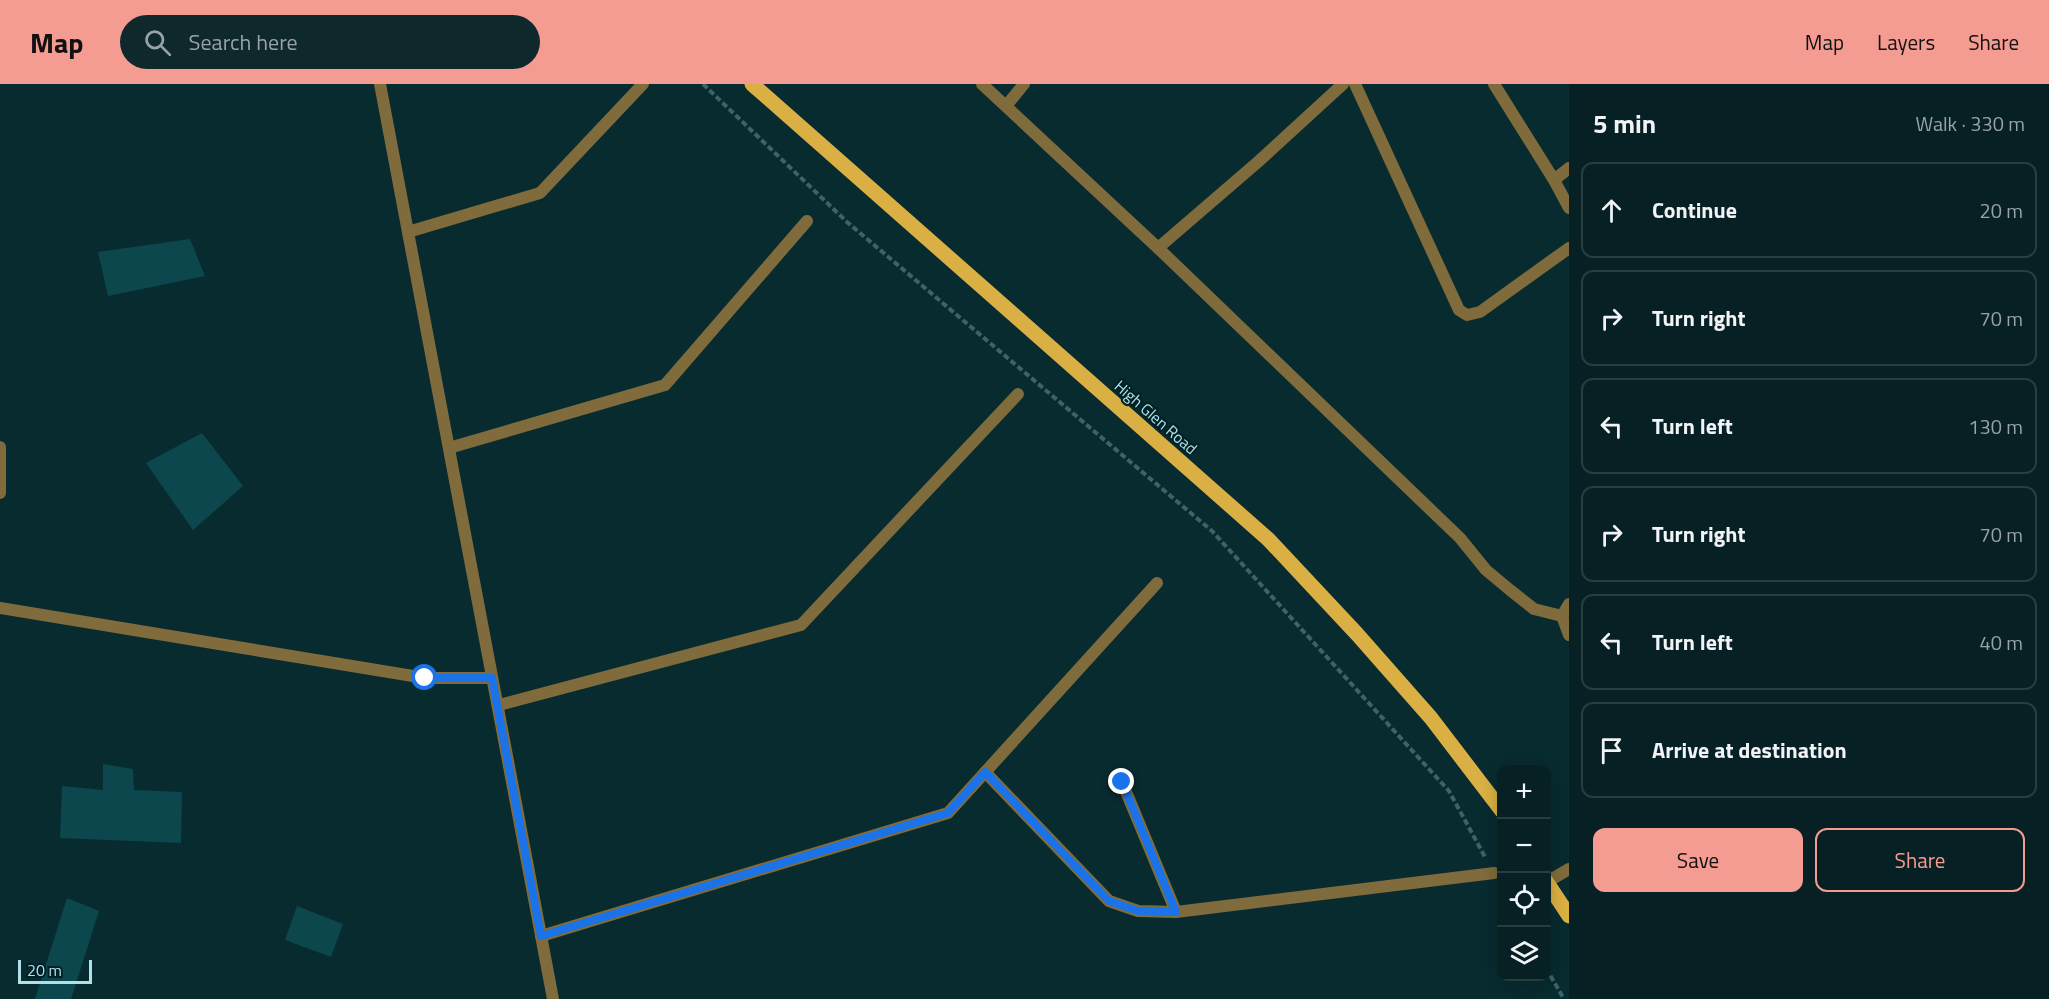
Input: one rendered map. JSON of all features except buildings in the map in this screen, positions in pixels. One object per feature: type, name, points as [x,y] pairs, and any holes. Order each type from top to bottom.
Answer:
[{"type":"main road","name":"High Glen Road","points":[[752,84],[1268,539],[1358,634],[1431,718],[1497,804]]},
{"type":"main road","points":[[1551,888],[1569,916]]},
{"type":"street","points":[[380,84],[553,999]]},
{"type":"street","points":[[408,232],[540,193],[643,84]]},
{"type":"street","points":[[982,84],[1158,248],[1460,538],[1486,570],[1534,609],[1562,616]]},
{"type":"street","points":[[1006,106],[1024,84]]},
{"type":"street","points":[[1158,248],[1259,161],[1342,84]]},
{"type":"street","points":[[1355,84],[1459,309],[1467,315],[1480,312],[1569,248]]},
{"type":"street","points":[[1494,84],[1569,208]]},
{"type":"street","points":[[1554,180],[1569,168]]},
{"type":"street","points":[[449,448],[665,385],[807,221]]},
{"type":"street","points":[[499,705],[801,625],[1018,394]]},
{"type":"street","points":[[0,447],[0,493]]},
{"type":"street","points":[[541,936],[948,813],[1157,583]]},
{"type":"street","points":[[1562,616],[1569,604]]},
{"type":"street","points":[[0,608],[425,678],[492,678]]},
{"type":"street","points":[[1562,616],[1569,635]]},
{"type":"street","points":[[985,772],[1109,901],[1138,911],[1176,912],[1494,873]]},
{"type":"street","points":[[1122,782],[1176,912]]},
{"type":"street","points":[[1551,880],[1569,869]]},
{"type":"path","points":[[703,84],[847,222],[1212,531],[1449,791],[1494,873]]},
{"type":"path","points":[[1551,977],[1564,999]]},
{"type":"route","points":[[425,678],[492,678],[499,705],[541,936],[948,813],[985,772],[1109,901],[1138,911],[1176,912],[1122,782]]}]
